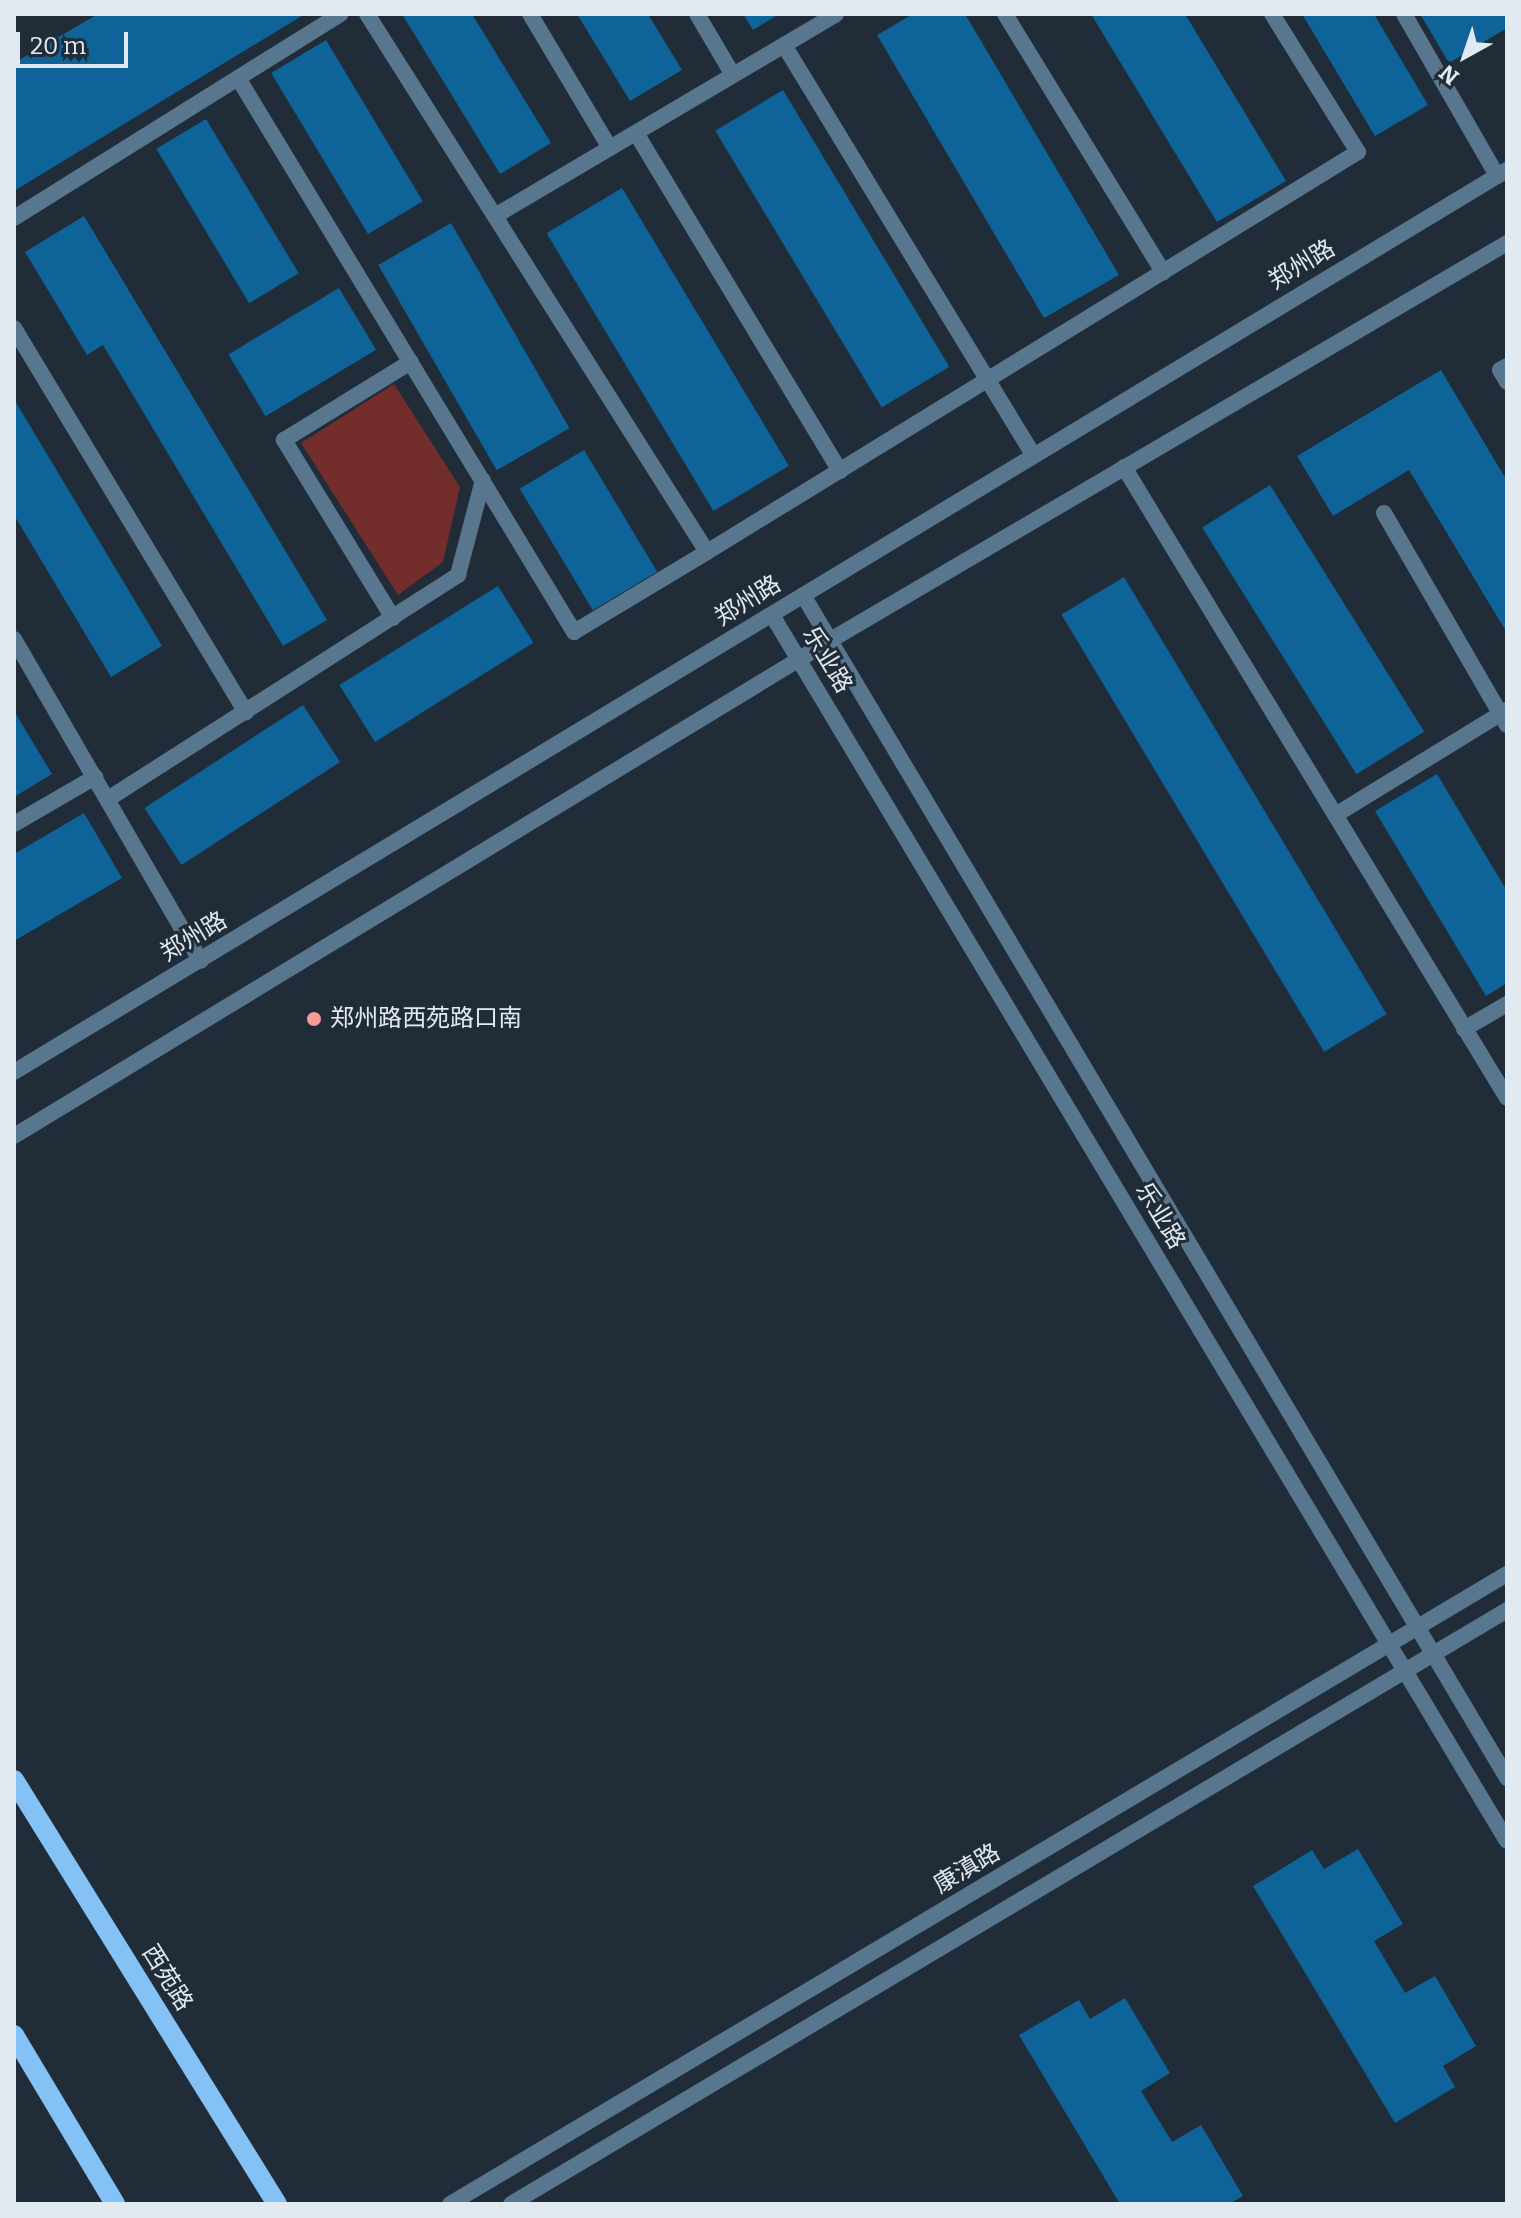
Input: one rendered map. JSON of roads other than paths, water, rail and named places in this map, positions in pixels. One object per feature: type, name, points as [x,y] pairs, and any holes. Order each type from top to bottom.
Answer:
[{"type":"main road","name":"西苑路","points":[[14,1780],[277,2204]]},
{"type":"main road","points":[[14,2035],[115,2204]]},
{"type":"street","points":[[14,218],[341,14]]},
{"type":"street","points":[[367,14],[707,552]]},
{"type":"street","points":[[530,14],[610,148]]},
{"type":"street","points":[[697,14],[733,75]]},
{"type":"street","points":[[495,216],[836,14]]},
{"type":"street","points":[[1005,14],[1163,272]]},
{"type":"street","points":[[238,78],[574,632],[1358,152],[1272,14]]},
{"type":"street","points":[[1404,14],[1502,173]]},
{"type":"street","points":[[784,45],[991,378],[1033,455]]},
{"type":"street","points":[[636,133],[840,471]]},
{"type":"street","name":"郑州路","points":[[14,1072],[1502,173]]},
{"type":"street","points":[[14,1136],[829,641],[1507,243]]},
{"type":"street","points":[[14,328],[246,712]]},
{"type":"street","points":[[393,618],[284,440],[411,362]]},
{"type":"street","points":[[1507,366],[1500,370],[1507,382]]},
{"type":"street","points":[[1124,467],[1507,1098]]},
{"type":"street","points":[[108,799],[458,575],[483,480]]},
{"type":"street","points":[[1337,814],[1505,716],[1384,513]]},
{"type":"street","name":"乐业路","points":[[803,595],[1507,1778]]},
{"type":"street","name":"乐业路","points":[[772,615],[1507,1841]]},
{"type":"street","points":[[14,639],[201,961]]},
{"type":"street","points":[[14,824],[95,777]]},
{"type":"street","points":[[1464,1029],[1507,1004]]},
{"type":"street","name":"康滇路","points":[[450,2204],[1507,1574]]},
{"type":"street","points":[[511,2204],[1507,1610]]},
{"type":"place","name":"郑州路西苑路口南","points":[[314,1019]]}]
